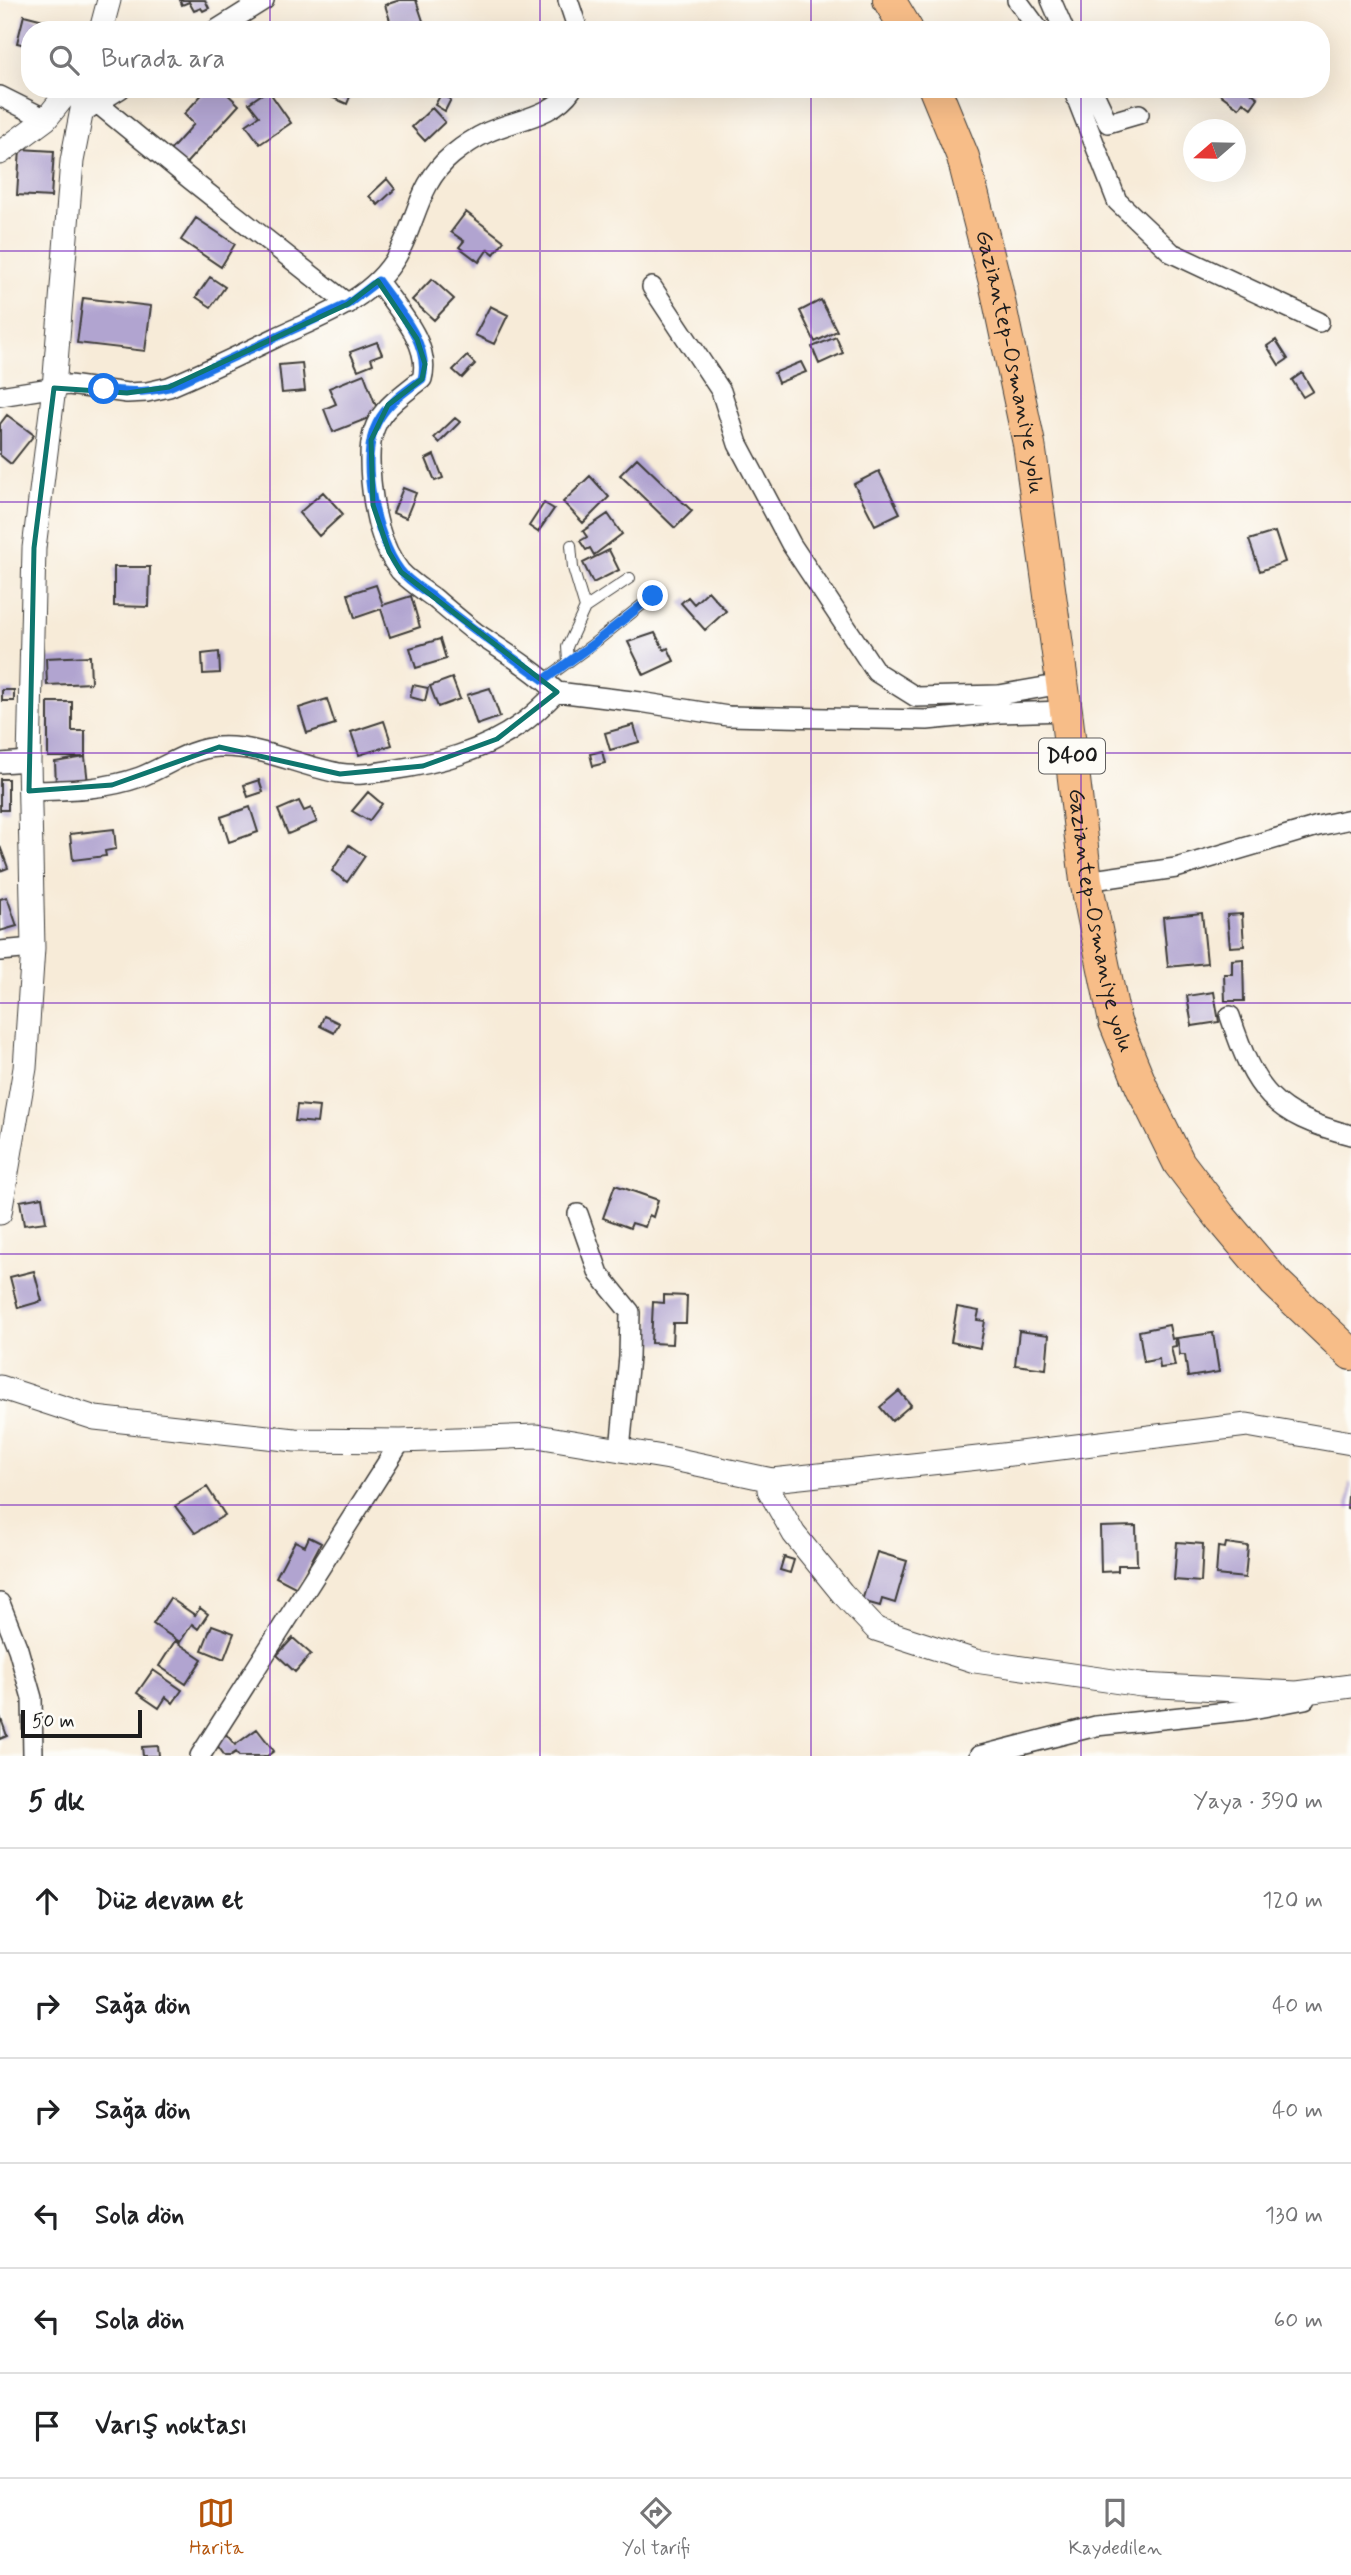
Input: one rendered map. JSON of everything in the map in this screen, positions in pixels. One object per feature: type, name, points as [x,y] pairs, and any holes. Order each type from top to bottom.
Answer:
[{"type":"highway","points":[[889,0],[901,21]]},
{"type":"highway","name":"Gaziantep-Osmaniye yolu","points":[[939,98],[963,157],[998,296],[1029,444],[1086,881],[1115,1022],[1142,1088],[1179,1163],[1275,1282],[1351,1354]]},
{"type":"street","points":[[104,21],[110,0]]},
{"type":"street","points":[[230,21],[264,0]]},
{"type":"street","points":[[568,0],[575,21]]},
{"type":"street","points":[[1017,0],[1032,21]]},
{"type":"street","points":[[1051,0],[1060,21]]},
{"type":"street","points":[[0,96],[46,119]]},
{"type":"street","points":[[0,153],[46,119],[63,98]]},
{"type":"street","points":[[0,396],[69,385],[127,393],[169,387],[348,304],[378,281],[397,256],[423,192],[449,158],[466,144],[488,132],[548,111],[564,98]]},
{"type":"street","points":[[1077,98],[1117,201],[1172,253],[1318,322]]},
{"type":"street","points":[[1096,98],[1108,123],[1139,114]]},
{"type":"street","points":[[0,1213],[25,1068],[33,948],[29,761],[34,548],[54,388],[72,161],[88,102],[348,304]]},
{"type":"street","points":[[378,281],[421,347],[425,364],[422,379],[388,405],[376,424],[371,440],[373,505],[385,542],[401,572],[472,630],[550,686],[727,716],[927,720],[999,713],[1064,698]]},
{"type":"street","points":[[652,287],[722,391],[738,444],[791,544],[876,672],[916,697],[999,695],[1064,698]]},
{"type":"street","points":[[29,791],[79,790],[112,785],[139,777],[194,751],[219,747],[269,754],[340,774],[363,774],[423,766],[471,751],[522,724],[550,686]]},
{"type":"street","points":[[0,762],[29,761]]},
{"type":"street","points":[[1086,881],[1176,868],[1318,825],[1351,819]]},
{"type":"street","points":[[0,951],[33,948]]},
{"type":"street","points":[[1230,1016],[1245,1060],[1257,1081],[1274,1100],[1290,1112],[1351,1135]]},
{"type":"street","points":[[578,1214],[599,1274],[629,1312],[629,1357],[620,1450]]},
{"type":"street","points":[[0,1387],[95,1418],[295,1440],[401,1441],[537,1436],[772,1480],[1247,1425],[1351,1443]]},
{"type":"street","points":[[200,1756],[401,1441]]},
{"type":"street","points":[[772,1480],[769,1490],[794,1534],[842,1593],[876,1629],[975,1661],[1141,1685],[1297,1693],[1351,1689]]},
{"type":"street","points":[[0,1603],[18,1649],[32,1698],[33,1756]]},
{"type":"street","points":[[979,1756],[1096,1726],[1247,1710],[1351,1689]]},
{"type":"lane","points":[[571,544],[573,568],[585,608]]},
{"type":"lane","points":[[568,662],[567,647],[585,608],[629,578]]},
{"type":"lane","points":[[550,686],[568,662],[653,596]]},
{"type":"highlighted area","points":[[378,281],[417,339],[425,364],[422,379],[388,405],[371,440],[373,505],[389,552],[401,572],[557,692],[497,739],[423,766],[340,774],[219,747],[112,785],[29,791],[34,548],[54,388],[127,393],[169,387],[348,304]]},
{"type":"building","points":[[180,0],[205,0],[209,8],[194,11],[189,2],[182,5]]},
{"type":"building","points":[[400,0],[416,0],[423,21],[390,21],[385,5]]},
{"type":"building","points":[[24,15],[47,21],[22,21]]},
{"type":"building","points":[[21,27],[21,44],[17,43]]},
{"type":"building","points":[[199,98],[232,98],[239,105],[181,169],[166,155],[194,124],[184,114]]},
{"type":"building","points":[[256,98],[274,98],[291,123],[260,144],[246,125],[259,116],[249,103]]},
{"type":"building","points":[[333,98],[349,98],[347,104]]},
{"type":"building","points":[[439,98],[451,99],[445,111],[435,105]]},
{"type":"building","points":[[1225,98],[1258,98],[1251,108],[1243,102],[1239,108]]},
{"type":"building","points":[[432,108],[445,122],[425,141],[412,127]]},
{"type":"building","points":[[20,149],[54,151],[51,197],[17,195]]},
{"type":"building","points":[[387,179],[395,189],[378,205],[369,196]]},
{"type":"building","points":[[466,212],[504,241],[494,254],[488,249],[479,262],[459,247],[464,241],[451,232]]},
{"type":"building","points":[[196,218],[235,244],[221,267],[181,240]]},
{"type":"building","points":[[210,277],[225,287],[211,307],[196,297]]},
{"type":"building","points":[[432,279],[454,299],[434,320],[412,300]]},
{"type":"building","points":[[83,298],[151,306],[145,351],[77,343]]},
{"type":"building","points":[[821,300],[837,331],[815,342],[800,311]]},
{"type":"building","points":[[490,306],[508,315],[494,344],[475,335]]},
{"type":"building","points":[[836,337],[843,353],[819,364],[812,347]]},
{"type":"building","points":[[1276,340],[1288,359],[1279,365],[1267,346]]},
{"type":"building","points":[[377,342],[382,354],[371,358],[373,364],[358,370],[350,352]]},
{"type":"building","points":[[467,356],[475,364],[462,378],[453,370]]},
{"type":"building","points":[[801,362],[806,372],[778,383],[774,373]]},
{"type":"building","points":[[302,363],[305,391],[282,393],[279,365]]},
{"type":"building","points":[[1302,373],[1313,391],[1303,397],[1292,380]]},
{"type":"building","points":[[364,374],[379,414],[333,432],[324,409],[336,404],[329,388]]},
{"type":"building","points":[[7,415],[34,435],[11,464],[0,455],[0,424]]},
{"type":"building","points":[[455,418],[460,422],[439,443],[434,438]]},
{"type":"building","points":[[434,455],[443,478],[435,481],[426,459]]},
{"type":"building","points":[[637,458],[692,511],[675,528],[620,475]]},
{"type":"building","points":[[879,471],[900,513],[875,525],[854,484]]},
{"type":"building","points":[[590,476],[609,497],[583,523],[563,502]]},
{"type":"building","points":[[403,488],[416,493],[406,518],[393,513]]},
{"type":"building","points":[[323,492],[343,514],[319,536],[299,513]]},
{"type":"building","points":[[544,503],[554,509],[538,532],[529,526]]},
{"type":"building","points":[[608,514],[622,534],[594,555],[590,548],[586,550],[580,541],[587,537],[583,531]]},
{"type":"building","points":[[1275,532],[1285,562],[1260,571],[1249,540]]},
{"type":"building","points":[[609,550],[619,570],[593,583],[583,563]]},
{"type":"building","points":[[114,567],[150,567],[149,607],[114,606]]},
{"type":"building","points":[[376,585],[383,605],[411,596],[420,627],[390,637],[381,609],[355,618],[348,594]]},
{"type":"building","points":[[708,591],[726,611],[705,630],[681,603],[688,597],[694,604]]},
{"type":"building","points":[[655,633],[664,650],[668,648],[674,661],[644,675],[628,642]]},
{"type":"building","points":[[440,639],[446,659],[416,668],[410,648]]},
{"type":"building","points":[[219,652],[220,673],[203,674],[202,654]]},
{"type":"building","points":[[90,656],[91,683],[47,685],[46,658]]},
{"type":"building","points":[[452,678],[460,699],[438,707],[430,686]]},
{"type":"building","points":[[413,685],[428,688],[425,701],[410,697]]},
{"type":"building","points":[[490,688],[500,717],[477,725],[467,695]]},
{"type":"building","points":[[2,690],[14,690],[14,701],[2,701]]},
{"type":"building","points":[[327,699],[335,724],[307,733],[299,708]]},
{"type":"building","points":[[48,702],[72,702],[72,731],[85,731],[85,757],[48,757]]},
{"type":"building","points":[[384,721],[392,745],[359,755],[351,732]]},
{"type":"building","points":[[634,725],[639,742],[610,750],[605,733]]},
{"type":"building","points":[[602,751],[605,763],[593,766],[590,754]]},
{"type":"building","points":[[85,757],[88,783],[56,784],[55,762]]},
{"type":"building","points":[[0,779],[8,779],[8,810],[0,810]]},
{"type":"building","points":[[259,780],[263,792],[248,797],[244,785]]},
{"type":"building","points":[[368,792],[382,804],[369,821],[352,811]]},
{"type":"building","points":[[299,801],[304,811],[311,808],[317,822],[288,834],[278,810]]},
{"type":"building","points":[[250,807],[258,832],[229,842],[221,817]]},
{"type":"building","points":[[114,829],[116,849],[105,851],[106,856],[73,860],[70,834]]},
{"type":"building","points":[[349,845],[365,856],[347,882],[332,871]]},
{"type":"building","points":[[0,846],[8,868],[0,871]]},
{"type":"building","points":[[7,897],[17,926],[0,931],[0,899]]},
{"type":"building","points":[[1202,913],[1207,963],[1168,967],[1163,917]]},
{"type":"building","points":[[1242,914],[1244,946],[1230,947],[1227,915]]},
{"type":"building","points":[[1243,959],[1244,1001],[1225,1001],[1224,974],[1232,974],[1232,960]]},
{"type":"building","points":[[1214,992],[1219,1022],[1192,1026],[1187,996]]},
{"type":"building","points":[[324,1016],[339,1023],[334,1033],[320,1026]]},
{"type":"building","points":[[297,1105],[319,1107],[317,1123],[295,1121]]},
{"type":"building","points":[[615,1185],[658,1200],[653,1217],[649,1215],[645,1227],[632,1223],[630,1228],[603,1218]]},
{"type":"building","points":[[42,1197],[46,1222],[24,1225],[20,1201]]},
{"type":"building","points":[[34,1271],[42,1301],[18,1308],[10,1277]]},
{"type":"building","points":[[664,1295],[687,1296],[686,1323],[673,1323],[672,1344],[651,1343],[653,1302],[664,1303]]},
{"type":"building","points":[[957,1307],[979,1311],[977,1320],[985,1321],[980,1348],[951,1342]]},
{"type":"building","points":[[1169,1325],[1172,1339],[1175,1338],[1176,1346],[1171,1347],[1175,1366],[1160,1368],[1159,1359],[1144,1362],[1139,1331]]},
{"type":"building","points":[[1019,1331],[1049,1335],[1046,1369],[1015,1365]]},
{"type":"building","points":[[1213,1333],[1219,1372],[1188,1377],[1185,1355],[1180,1355],[1177,1338]]},
{"type":"building","points":[[899,1391],[911,1405],[892,1421],[880,1407]]},
{"type":"building","points":[[1351,1483],[1351,1509],[1347,1508]]},
{"type":"building","points":[[207,1487],[225,1515],[195,1533],[175,1506]]},
{"type":"building","points":[[1136,1526],[1137,1565],[1118,1565],[1118,1571],[1101,1572],[1100,1527]]},
{"type":"building","points":[[309,1537],[321,1543],[297,1588],[276,1577],[295,1541],[305,1546]]},
{"type":"building","points":[[1177,1542],[1203,1544],[1201,1582],[1174,1580]]},
{"type":"building","points":[[1226,1543],[1248,1546],[1245,1578],[1216,1575],[1218,1547],[1225,1548]]},
{"type":"building","points":[[877,1552],[907,1561],[895,1603],[882,1599],[880,1606],[862,1601]]},
{"type":"building","points":[[784,1557],[794,1560],[790,1573],[780,1570]]},
{"type":"building","points":[[170,1598],[195,1615],[200,1608],[208,1614],[198,1629],[192,1624],[180,1642],[153,1624]]},
{"type":"building","points":[[212,1625],[234,1633],[224,1659],[202,1650]]},
{"type":"building","points":[[293,1638],[311,1654],[295,1672],[277,1655]]},
{"type":"building","points":[[175,1641],[202,1659],[186,1684],[159,1666]]},
{"type":"building","points":[[153,1670],[182,1690],[173,1703],[166,1697],[159,1708],[137,1693]]},
{"type":"building","points":[[0,1716],[7,1736],[0,1739]]},
{"type":"building","points":[[257,1729],[274,1751],[267,1756],[239,1756],[236,1752],[225,1756],[215,1742],[226,1734],[235,1745]]},
{"type":"building","points":[[158,1746],[159,1756],[143,1756],[142,1747]]},
{"type":"route","points":[[104,389],[127,393],[169,387],[348,304],[378,281],[421,347],[425,364],[422,379],[388,405],[376,424],[371,440],[373,505],[380,531],[401,572],[472,630],[544,680],[653,596]]}]
